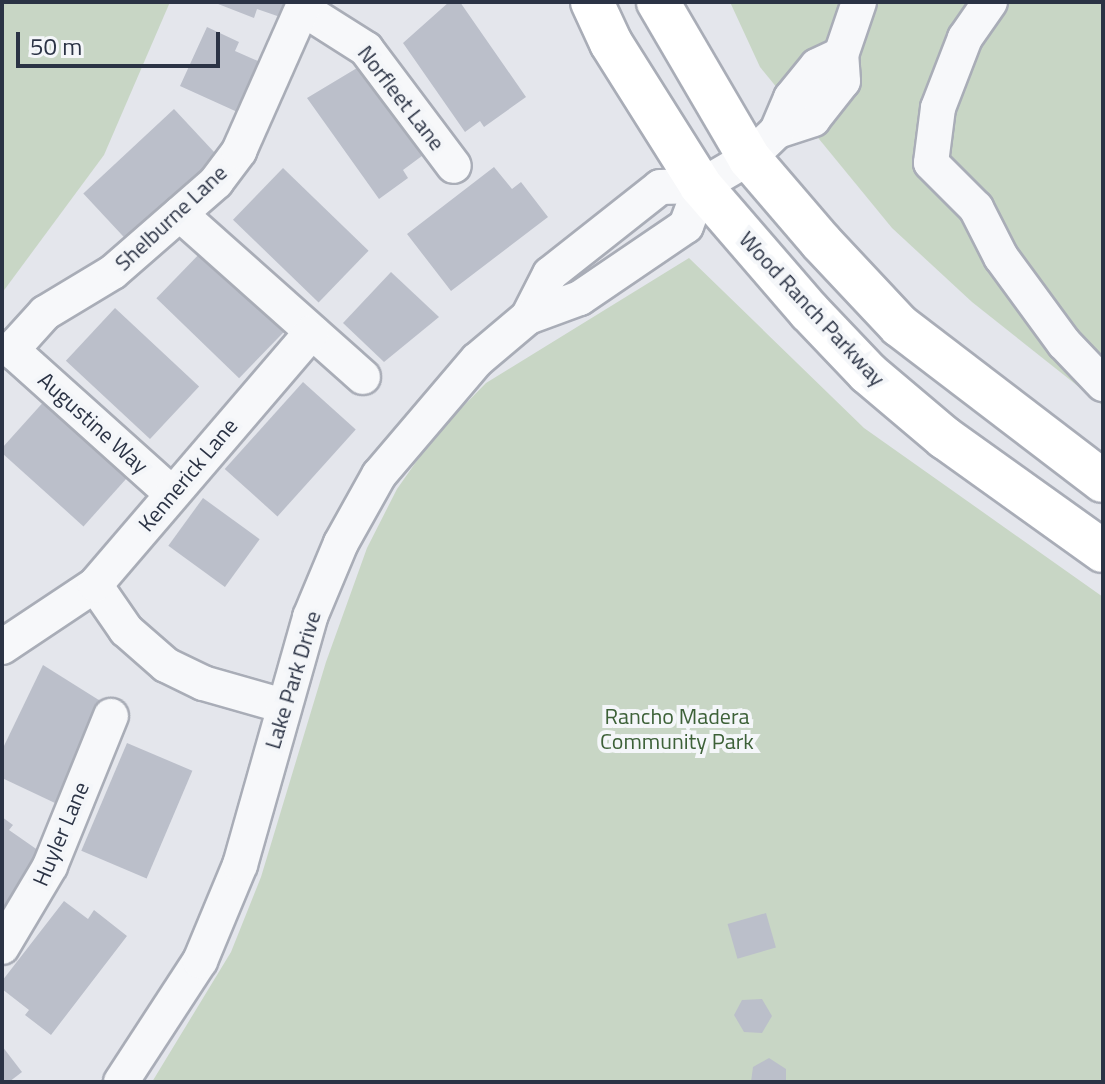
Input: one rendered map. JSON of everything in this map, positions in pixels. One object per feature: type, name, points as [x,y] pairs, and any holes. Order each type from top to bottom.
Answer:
[{"type":"main road","name":"Wood Ranch Parkway","points":[[592,2],[701,186],[868,373],[945,438],[1103,551]]},
{"type":"main road","points":[[658,2],[900,326],[1103,481]]},
{"type":"street","points":[[763,144],[791,98],[817,66],[841,55],[859,2]]},
{"type":"street","points":[[990,2],[965,38],[938,108],[931,163],[976,208],[1001,257],[1064,343],[1103,384]]},
{"type":"street","name":"Norfleet Lane","points":[[304,6],[366,49],[454,166]]},
{"type":"street","name":"Shelburne Lane","points":[[16,354],[17,344],[45,313],[113,272],[180,214],[239,151],[304,6]]},
{"type":"street","name":"Lake Park Drive","points":[[121,1082],[200,961],[240,865],[315,605],[379,475],[428,411],[528,317],[550,274],[660,187],[701,186],[763,144]]},
{"type":"street","name":"Lake Park Drive","points":[[528,317],[580,298],[686,226],[701,186]]},
{"type":"street","points":[[180,214],[363,377]]},
{"type":"street","name":"Kennerick Lane","points":[[2,647],[95,585],[170,492],[312,332]]},
{"type":"street","name":"Augustine Way","points":[[16,354],[170,492]]},
{"type":"street","points":[[95,585],[126,630],[166,665],[203,683],[284,706]]},
{"type":"street","name":"Huyler Lane","points":[[2,947],[50,866],[111,716]]},
{"type":"green space","points":[[2,2],[170,2],[104,155],[2,293]]},
{"type":"green space","points":[[730,2],[1103,2],[1103,406],[972,302],[892,228],[760,67]]},
{"type":"green space","name":"Rancho Madera Community Park","points":[[689,258],[864,428],[1103,597],[1103,1082],[152,1082],[231,952],[261,877],[326,662],[367,548],[397,489],[435,435],[486,383]]},
{"type":"building","points":[[213,2],[292,2],[286,19],[257,9],[254,18]]},
{"type":"building","points":[[449,2],[460,2],[526,97],[484,127],[480,121],[465,132],[403,43]]},
{"type":"building","points":[[207,27],[239,42],[235,51],[267,65],[244,115],[180,86]]},
{"type":"building","points":[[367,62],[430,150],[403,170],[408,178],[379,199],[307,98]]},
{"type":"building","points":[[174,109],[222,161],[132,245],[83,194]]},
{"type":"building","points":[[494,167],[512,189],[521,182],[548,217],[451,291],[407,234]]},
{"type":"building","points":[[283,168],[369,251],[319,302],[233,220]]},
{"type":"building","points":[[205,248],[288,328],[239,378],[156,298]]},
{"type":"building","points":[[391,272],[439,317],[384,362],[343,323]]},
{"type":"building","points":[[115,308],[199,386],[150,439],[66,361]]},
{"type":"building","points":[[303,382],[356,430],[277,516],[225,469]]},
{"type":"building","points":[[47,398],[131,474],[83,526],[2,453],[2,448]]},
{"type":"building","points":[[203,498],[260,539],[225,587],[168,546]]},
{"type":"building","points":[[43,665],[102,702],[55,803],[2,778],[2,750]]},
{"type":"building","points":[[127,743],[192,771],[147,878],[81,851]]},
{"type":"building","points":[[2,817],[13,825],[9,830],[42,853],[2,909]]},
{"type":"building","points":[[64,901],[88,919],[94,910],[127,936],[51,1035],[25,1015],[29,1010],[2,989],[2,981]]},
{"type":"building","points":[[766,913],[776,948],[737,959],[728,924]]},
{"type":"building","points":[[762,999],[772,1016],[762,1033],[744,1032],[734,1015],[742,1000]]},
{"type":"building","points":[[2,1046],[22,1072],[9,1082],[2,1082]]},
{"type":"building","points":[[769,1058],[786,1069],[786,1082],[751,1082],[753,1067]]}]
